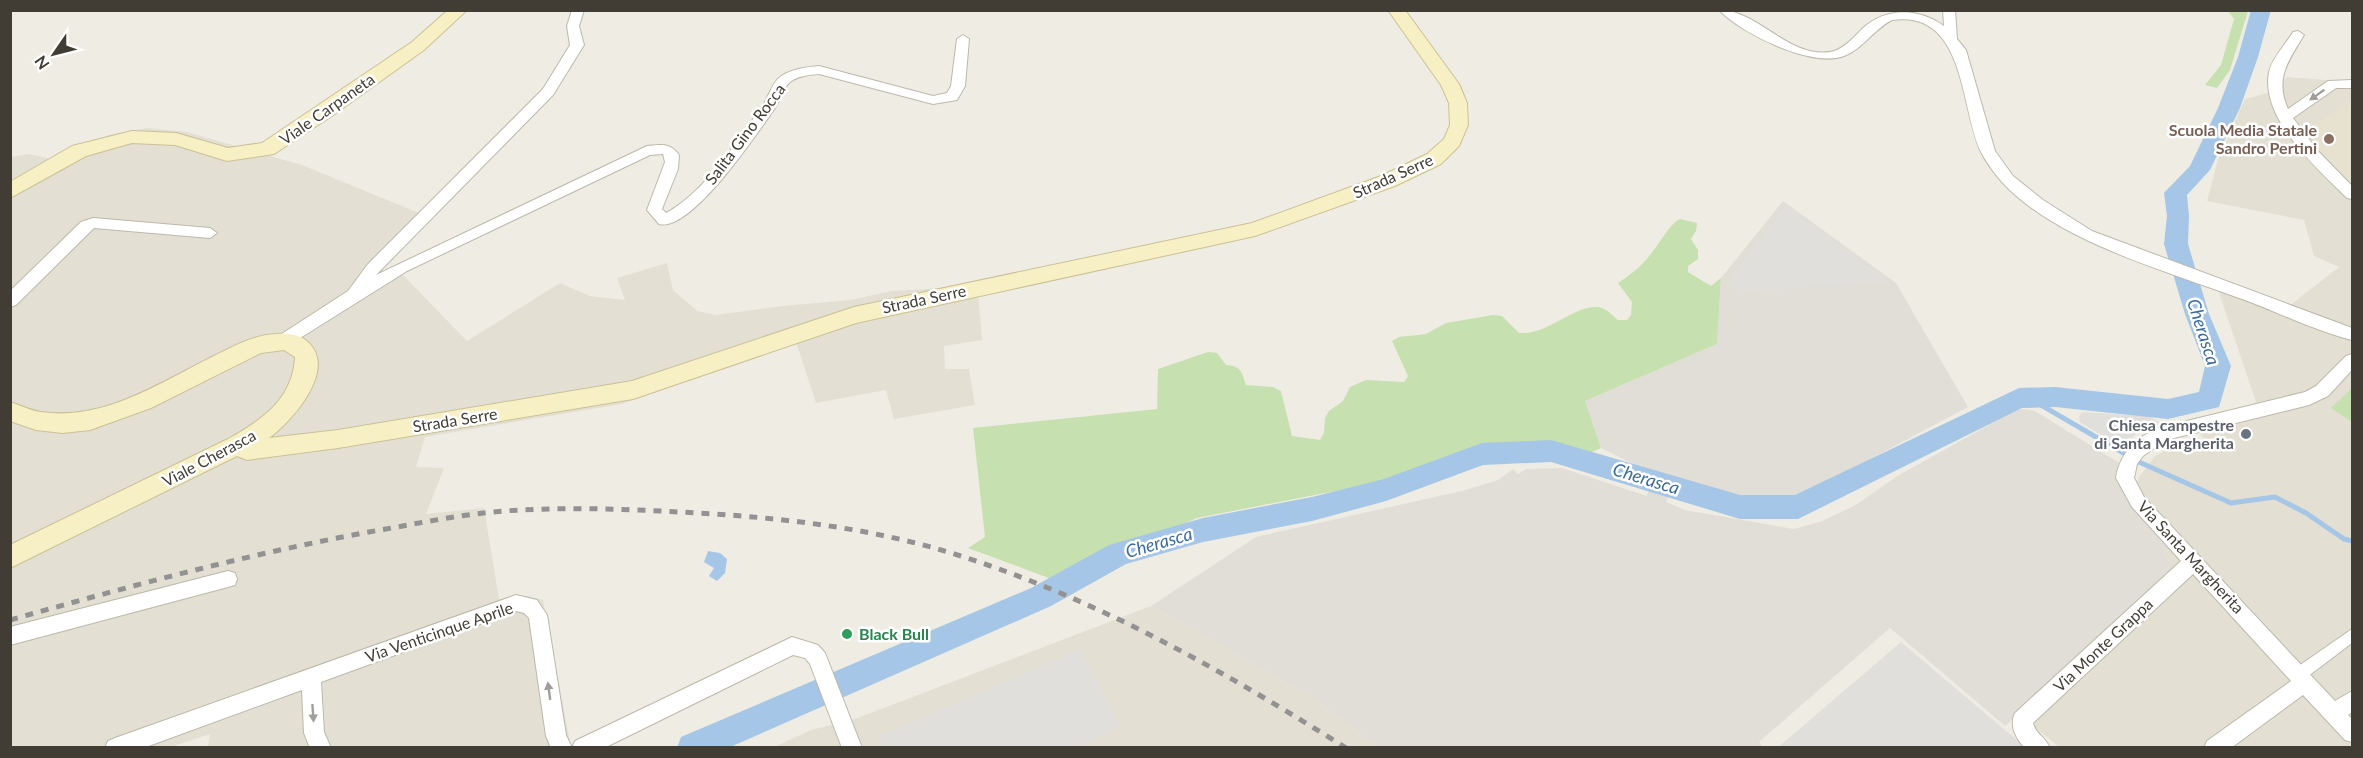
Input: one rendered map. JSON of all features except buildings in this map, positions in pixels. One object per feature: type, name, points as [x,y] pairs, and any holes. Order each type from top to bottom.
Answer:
[{"type":"main road","name":"Viale Carpaneta","points":[[10,191],[79,151],[132,137],[155,136],[176,139],[227,155],[238,155],[267,148],[326,112],[433,34],[459,10]]},
{"type":"main road","name":"Strada Serre","points":[[236,446],[247,450],[338,439],[633,390],[854,315],[1255,229],[1377,186],[1434,159],[1452,142],[1459,125],[1456,95],[1396,10]]},
{"type":"main road","name":"Viale Cherasca","points":[[10,557],[236,446],[278,417],[304,384],[306,354],[301,347],[283,341]]},
{"type":"main road","points":[[10,411],[31,420],[50,424],[77,423],[102,417],[136,404],[252,347],[265,342],[283,341]]},
{"type":"street","name":"Salita Gino Rocca","points":[[350,297],[373,268],[548,92],[574,53],[577,40],[573,26],[578,10]]},
{"type":"street","points":[[1725,10],[1795,48],[1819,56],[1836,54],[1879,20],[1898,15],[1934,24],[1951,39],[1959,50],[1982,139],[1988,152],[2008,179],[2038,204],[2077,230],[2155,262],[2352,334]]},
{"type":"street","points":[[1949,10],[1951,39]]},
{"type":"street","points":[[2298,35],[2276,72],[2277,103],[2289,127],[2352,194]]},
{"type":"street","name":"Salita Gino Rocca","points":[[283,341],[350,297],[402,267],[655,149],[666,149],[672,155],[670,169],[656,198],[654,210],[660,218],[669,219],[687,208],[719,172],[771,104],[783,81],[805,71],[819,70],[933,100],[952,97],[958,86],[963,39]]},
{"type":"street","points":[[2284,117],[2333,84],[2352,84]]},
{"type":"street","points":[[10,301],[86,226],[93,223],[210,232]]},
{"type":"street","name":"Via Santa Margherita","points":[[2352,360],[2322,391],[2309,398],[2162,434],[2148,440],[2132,458],[2125,478],[2138,502],[2352,734]]},
{"type":"street","name":"Via Monte Grappa","points":[[2040,747],[2025,734],[2022,720],[2194,561]]},
{"type":"street","points":[[10,636],[228,579]]},
{"type":"street","name":"Via Venticinque Aprile","points":[[115,747],[508,605],[524,603],[535,609],[538,615],[556,736],[562,747]]},
{"type":"street","points":[[2214,747],[2352,634]]},
{"type":"street","points":[[582,747],[792,646],[811,651],[818,659],[852,747]]},
{"type":"street","points":[[310,677],[314,733],[321,747]]},
{"type":"street","points":[[2334,714],[2352,700]]},
{"type":"shaded area","points":[[2287,77],[2352,82],[2352,747],[2059,747],[2019,714],[2176,569],[2162,554],[2172,546],[2132,501],[2139,477],[2155,456],[2177,444],[2205,440],[2191,422],[2243,413],[2256,402],[2214,278],[2289,306],[2339,267],[2314,256],[2304,220],[2207,201],[2218,160],[2245,99],[2271,92]]},
{"type":"shaded area","name":"Scuola Media Statale Sandro Pertini","points":[[2352,100],[2352,185],[2310,145],[2301,133]]},
{"type":"shaded area","points":[[147,128],[187,132],[302,165],[431,218],[365,285],[401,273],[467,341],[560,283],[590,296],[625,300],[617,278],[667,263],[673,290],[697,311],[716,315],[851,300],[891,291],[943,288],[977,282],[982,340],[944,346],[945,369],[969,369],[975,405],[894,419],[886,390],[816,403],[796,342],[622,404],[425,437],[416,467],[444,468],[426,514],[484,508],[499,599],[528,596],[543,600],[571,747],[208,747],[210,734],[171,747],[11,748],[11,157],[29,154],[52,159],[109,135]]},
{"type":"shaded area","points":[[1783,201],[1896,283],[1968,407],[1791,501],[1746,502],[1674,481],[1666,502],[1685,510],[1794,529],[1822,521],[1854,506],[1899,475],[2016,410],[2025,409],[2035,411],[2121,464],[2172,546],[2162,554],[2176,569],[2005,726],[1890,628],[1759,742],[1764,748],[1378,747],[1315,700],[1151,606],[1256,537],[1466,490],[1498,480],[1513,469],[1518,474],[1526,469],[1562,468],[1647,496],[1652,473],[1601,448],[1585,401],[1717,344],[1721,278]]},
{"type":"shaded area","points":[[1787,206],[1890,282],[1742,291],[1728,282]]},
{"type":"shaded area","points":[[2082,412],[2148,416],[2162,424],[2136,434],[2122,448],[2080,422],[2079,416]]},
{"type":"shaded area","points":[[1151,606],[1315,700],[1378,747],[772,748],[811,730],[855,719]]},
{"type":"shaded area","points":[[1901,642],[2025,747],[1777,748]]},
{"type":"shaded area","points":[[1080,649],[1121,726],[1079,747],[882,747],[877,737]]},
{"type":"green space","points":[[2228,11],[2248,11],[2230,70],[2217,88],[2205,85],[2221,65],[2234,19]]},
{"type":"green space","points":[[1680,219],[1697,223],[1696,231],[1691,239],[1698,250],[1698,259],[1688,266],[1688,272],[1711,286],[1721,278],[1717,344],[1585,401],[1601,448],[1585,455],[1558,448],[1524,447],[1468,454],[1407,477],[1197,518],[1054,580],[968,548],[985,537],[973,428],[1157,409],[1158,369],[1208,352],[1217,353],[1226,365],[1238,368],[1246,385],[1273,387],[1281,391],[1292,436],[1320,440],[1324,433],[1325,418],[1329,411],[1343,401],[1350,387],[1366,380],[1404,382],[1408,376],[1392,341],[1399,337],[1426,334],[1446,323],[1493,315],[1502,316],[1519,333],[1530,332],[1540,330],[1579,310],[1598,307],[1609,312],[1618,320],[1627,320],[1631,315],[1632,302],[1618,283],[1643,263],[1668,230]]},
{"type":"green space","points":[[2352,388],[2352,422],[2331,408]]},
{"type":"water","points":[[708,551],[720,553],[727,559],[725,573],[717,581],[709,576],[714,568],[704,562]]},
{"type":"waterway","name":"Cherasca","points":[[692,748],[1041,597],[1119,554],[1203,530],[1312,509],[1386,490],[1482,454],[1551,451],[1740,507],[1798,507],[2019,398],[2055,397],[2168,409],[2210,400],[2218,366],[2197,314],[2176,244],[2178,216],[2175,193],[2199,170],[2229,108],[2248,57],[2261,10]]},
{"type":"waterway","points":[[2027,397],[2139,462],[2231,503],[2275,497],[2306,513],[2344,539],[2352,541]]},
{"type":"railway","points":[[10,620],[244,558],[459,516],[504,511],[583,509],[715,514],[812,523],[876,534],[939,549],[1069,597],[1116,618],[1210,667],[1346,748]]},
{"type":"place","name":"Scuola Media Statale Sandro Pertini","points":[[2329,139]]},
{"type":"place","name":"Chiesa campestre di Santa Margherita","points":[[2246,434]]},
{"type":"place","name":"Black Bull","points":[[847,634]]}]
